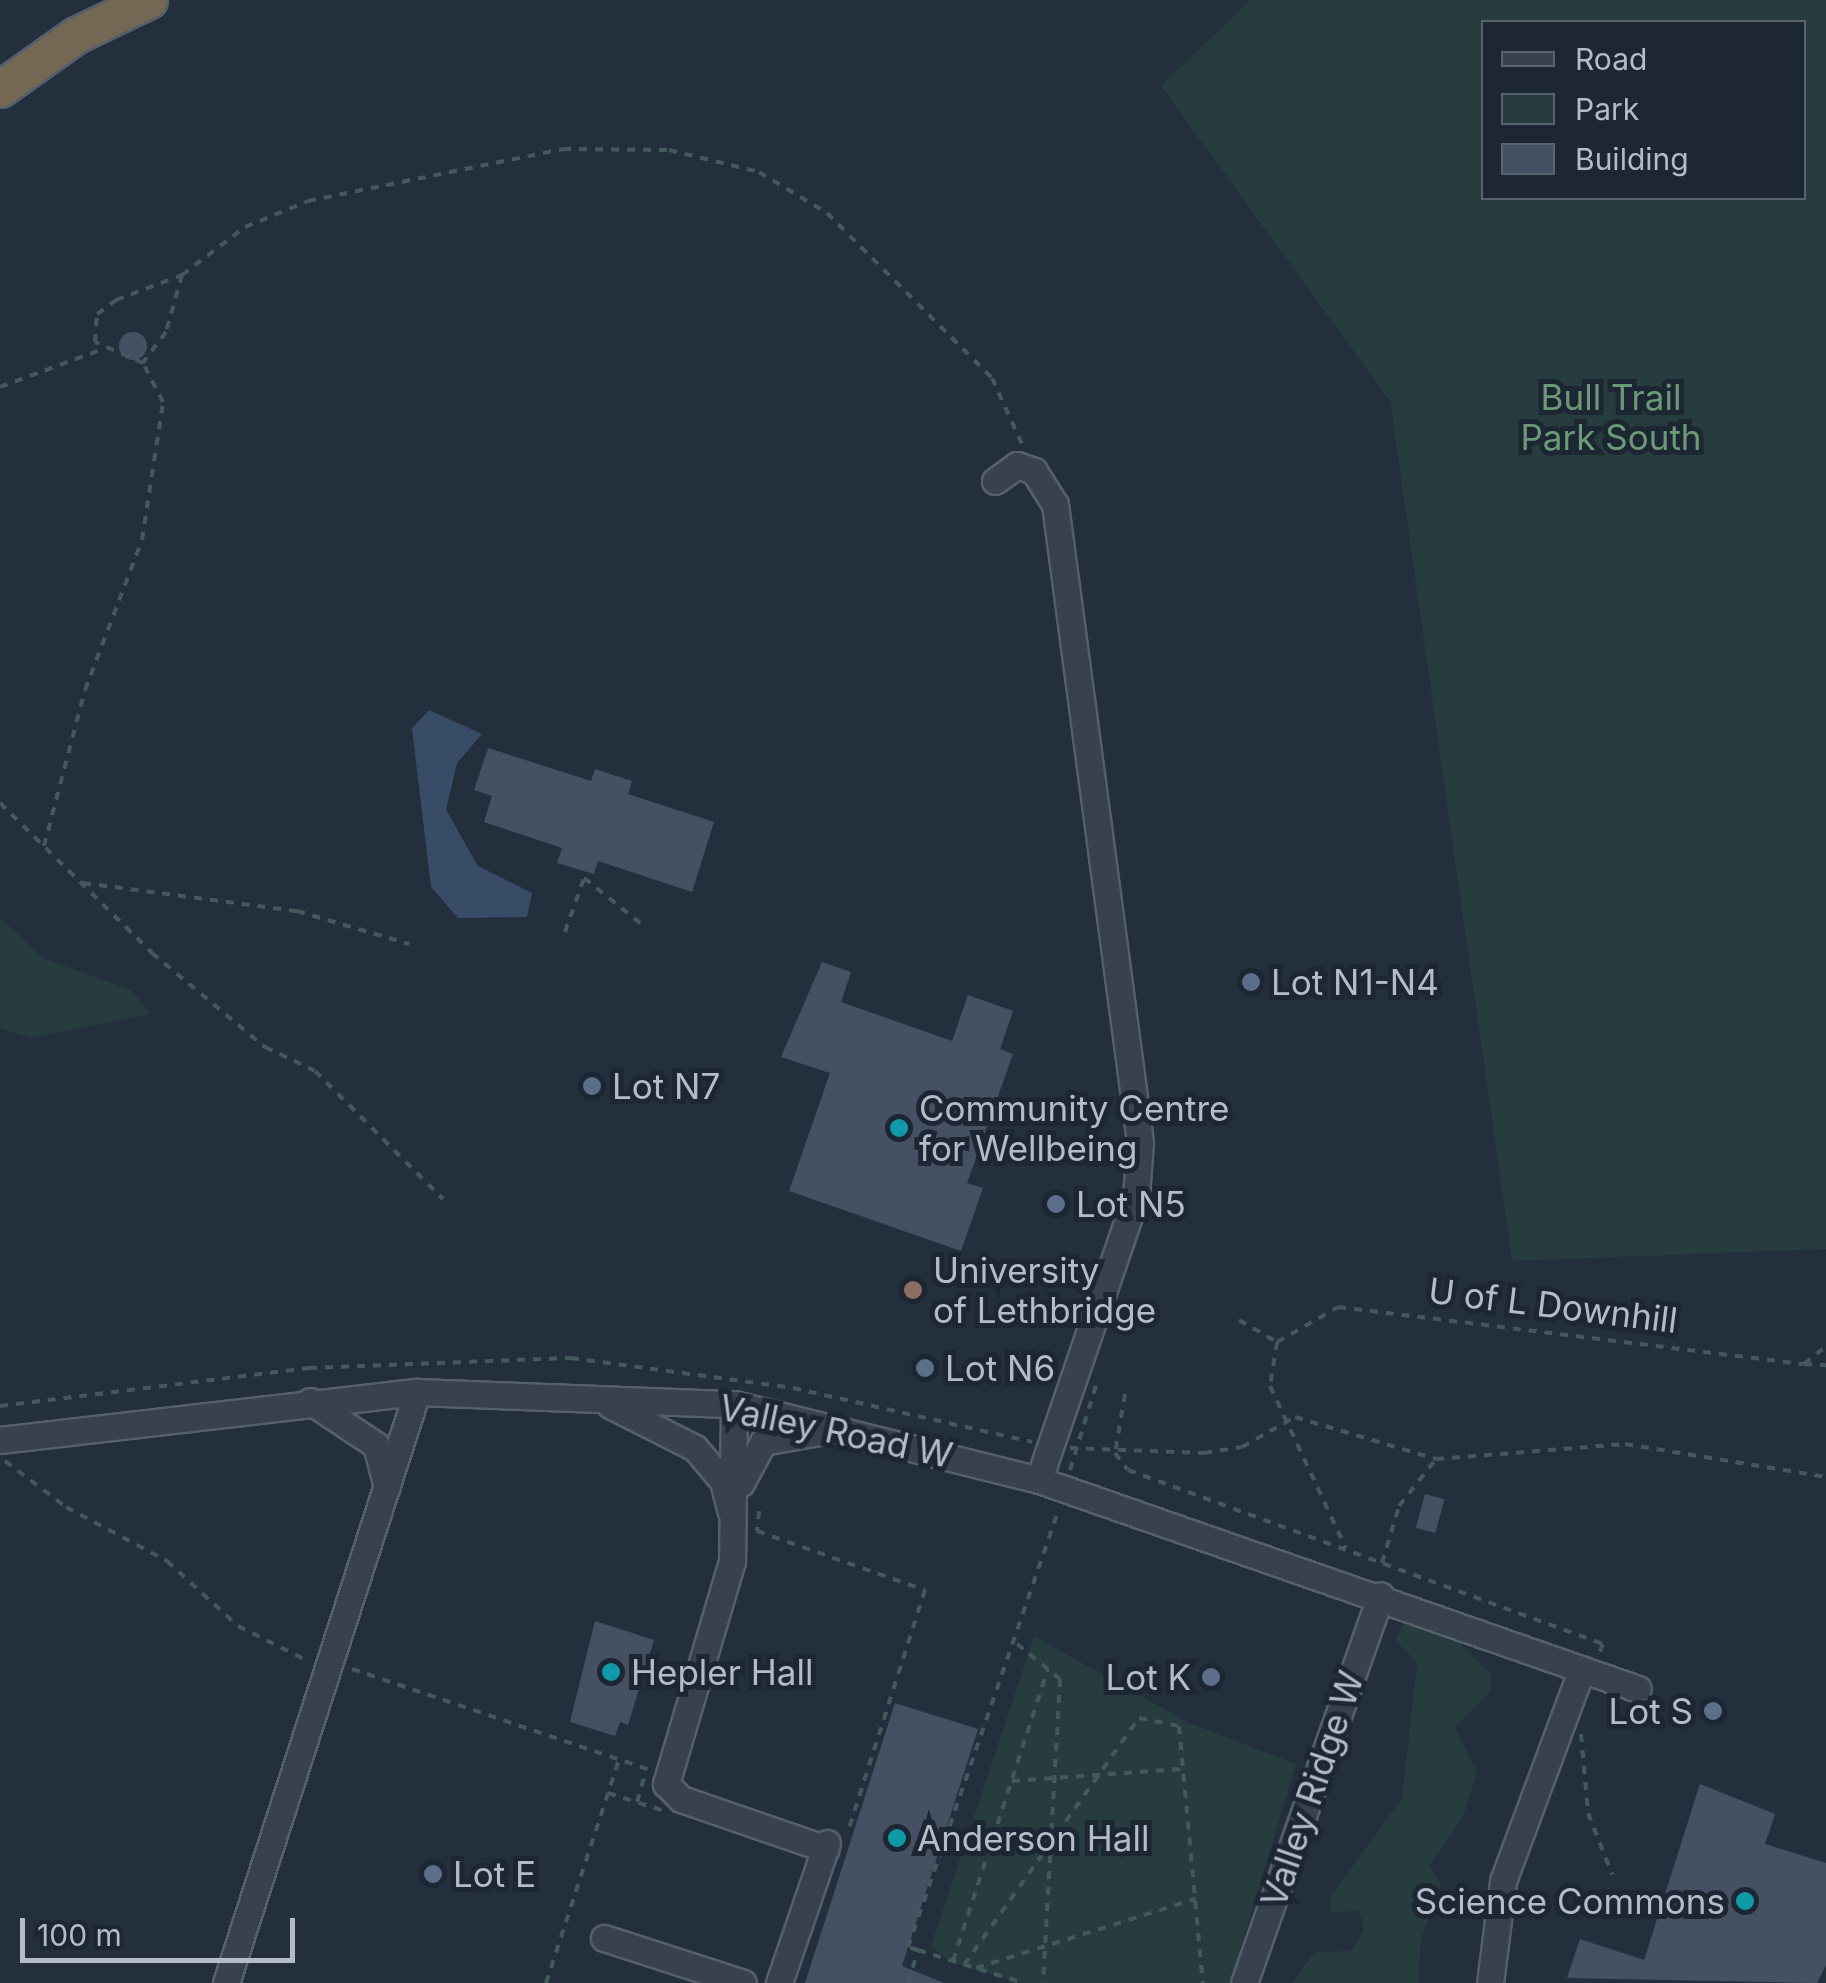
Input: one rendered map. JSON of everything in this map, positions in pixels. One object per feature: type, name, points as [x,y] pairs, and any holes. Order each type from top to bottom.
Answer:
[{"type":"highway","points":[[0,89],[76,35],[149,0]]},
{"type":"street","points":[[996,481],[1016,465],[1034,471],[1054,504],[1140,1154],[1136,1196],[1064,1446],[1039,1480]]},
{"type":"street","points":[[226,1983],[321,1659],[388,1496],[417,1392]]},
{"type":"street","name":"Valley Road W","points":[[3,1451],[310,1401],[417,1392],[734,1404],[848,1428],[1065,1488],[1638,1690]]},
{"type":"street","points":[[586,1396],[658,1422],[695,1448],[723,1482],[733,1537]]},
{"type":"street","points":[[310,1401],[376,1445],[388,1496]]},
{"type":"street","points":[[734,1404],[738,1487],[733,1537],[665,1774],[681,1800],[831,1848],[779,1983]]},
{"type":"street","points":[[738,1487],[763,1442],[848,1428]]},
{"type":"street","name":"Valley Ridge W","points":[[1244,1983],[1380,1596]]},
{"type":"street","points":[[1490,1983],[1503,1881],[1588,1671]]},
{"type":"street","points":[[604,1938],[744,1983]]},
{"type":"path","points":[[44,847],[85,690],[142,540],[163,402],[143,363],[95,342],[97,314],[182,275],[245,227],[410,174],[563,149],[669,150],[758,172],[827,213],[992,378],[1034,471]]},
{"type":"path","points":[[143,363],[166,332],[182,275]]},
{"type":"path","points":[[0,387],[104,349]]},
{"type":"path","points":[[0,804],[79,882],[265,1047],[315,1071],[443,1200]]},
{"type":"path","points":[[566,932],[584,878],[644,926]]},
{"type":"path","points":[[79,882],[297,912],[409,944]]},
{"type":"path","name":"U of L Downhill","points":[[1277,1342],[1338,1307],[1826,1365]]},
{"type":"path","points":[[1239,1320],[1277,1342],[1270,1386],[1346,1550]]},
{"type":"path","points":[[1804,1364],[1826,1346]]},
{"type":"path","points":[[1022,1983],[908,1947],[978,1730],[1017,1644],[1065,1488],[1064,1446],[1100,1375]]},
{"type":"path","points":[[1125,1394],[1115,1452],[1128,1470],[1603,1644],[1588,1671]]},
{"type":"path","points":[[1064,1446],[1115,1452],[1242,1447],[1288,1422],[1436,1458],[1626,1444],[1826,1477]]},
{"type":"path","points":[[3,1451],[51,1498],[167,1561],[238,1626],[305,1661],[321,1659],[665,1774]]},
{"type":"path","points":[[1382,1563],[1400,1506],[1436,1458]]},
{"type":"path","points":[[759,1511],[757,1531],[925,1590],[831,1848]]},
{"type":"path","points":[[1017,1644],[1060,1679],[1043,1983]]},
{"type":"path","points":[[954,1961],[1048,1669]]},
{"type":"path","points":[[964,1965],[1138,1718],[1179,1726],[1203,1983]]},
{"type":"path","points":[[1582,1722],[1588,1813],[1612,1874]]},
{"type":"path","points":[[546,1983],[619,1760]]},
{"type":"path","points":[[1012,1781],[1183,1768]]},
{"type":"path","points":[[976,1968],[1195,1899]]},
{"type":"path","points":[[908,1983],[918,1950]]},
{"type":"green space","name":"Bull Trail Park South","points":[[1250,0],[1826,0],[1826,1249],[1512,1261],[1390,401],[1161,86]]},
{"type":"green space","points":[[0,918],[43,958],[131,990],[150,1014],[31,1038],[0,1028]]},
{"type":"green space","points":[[1406,1619],[1448,1631],[1491,1675],[1490,1692],[1455,1728],[1477,1773],[1463,1817],[1429,1866],[1441,1884],[1421,1939],[1418,1983],[1292,1983],[1315,1952],[1351,1951],[1364,1930],[1359,1910],[1331,1913],[1331,1896],[1402,1798],[1417,1663],[1395,1640]]},
{"type":"green space","points":[[1034,1636],[1189,1723],[1296,1764],[1230,1983],[1020,1983],[950,1962],[931,1946]]},
{"type":"water","points":[[429,710],[482,734],[457,763],[446,810],[478,866],[532,893],[527,917],[458,918],[431,887],[412,728]]},
{"type":"building","points":[[133,332],[143,336],[147,346],[143,356],[133,360],[123,356],[119,346],[123,336]]},
{"type":"building","points":[[488,748],[591,781],[595,769],[632,781],[628,794],[714,822],[692,892],[598,861],[594,874],[557,863],[562,848],[484,822],[492,796],[474,790]]},
{"type":"building","name":"Community Centre for Wellbeing","points":[[822,962],[851,972],[841,1002],[952,1041],[968,995],[1013,1011],[1000,1049],[1013,1054],[967,1183],[983,1188],[961,1251],[789,1191],[830,1073],[781,1057]]},
{"type":"building","points":[[1425,1494],[1444,1499],[1435,1533],[1416,1528]]},
{"type":"building","name":"Hepler Hall","points":[[595,1621],[654,1640],[628,1725],[620,1722],[615,1736],[570,1722]]},
{"type":"building","name":"Anderson Hall","points":[[895,1703],[978,1729],[902,1966],[944,1983],[805,1983]]},
{"type":"building","name":"Science Commons","points":[[1700,1784],[1775,1814],[1765,1844],[1826,1863],[1826,1965],[1817,1983],[1567,1978],[1580,1939],[1644,1960]]},
{"type":"place","name":"Lot N1-N4","points":[[1251,982]]},
{"type":"place","name":"Lot N7","points":[[592,1086]]},
{"type":"place","name":"Community Centre for Wellbeing","points":[[899,1128]]},
{"type":"place","name":"Lot N5","points":[[1056,1204]]},
{"type":"place","name":"University of Lethbridge","points":[[913,1290]]},
{"type":"place","name":"Lot N6","points":[[925,1368]]},
{"type":"place","name":"Hepler Hall","points":[[611,1672]]},
{"type":"place","name":"Lot K","points":[[1211,1677]]},
{"type":"place","name":"Lot S","points":[[1713,1711]]},
{"type":"place","name":"Anderson Hall","points":[[897,1838]]},
{"type":"place","name":"Lot E","points":[[433,1874]]},
{"type":"place","name":"Science Commons","points":[[1745,1901]]}]
